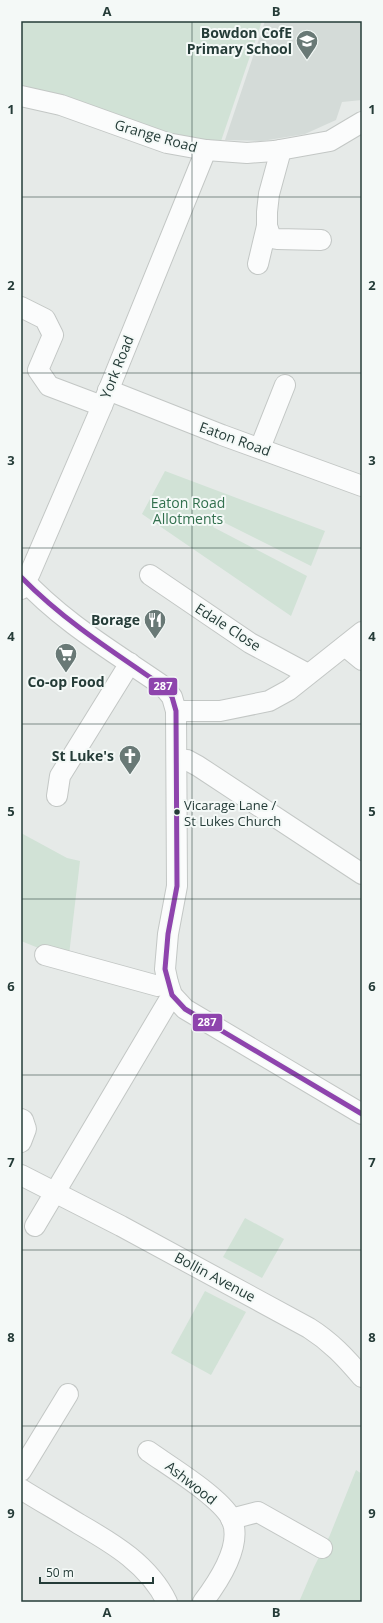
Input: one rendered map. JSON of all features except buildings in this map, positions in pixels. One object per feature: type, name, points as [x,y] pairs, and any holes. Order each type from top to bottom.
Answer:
[{"type":"street","name":"Grange Road","points":[[21,96],[61,105],[167,142],[206,150],[247,153],[280,150],[330,142],[362,122]]},
{"type":"street","name":"York Road","points":[[23,583],[105,398],[206,150]]},
{"type":"street","points":[[258,264],[267,226],[269,194],[280,150]]},
{"type":"street","points":[[267,226],[271,238],[321,240]]},
{"type":"street","name":"Eaton Road","points":[[21,307],[45,319],[53,335],[38,370],[49,386],[105,398],[222,435],[362,486]]},
{"type":"street","points":[[260,448],[284,385]]},
{"type":"street","name":"Edale Close","points":[[150,575],[250,643],[308,674]]},
{"type":"street","points":[[23,583],[78,628],[163,686],[172,697],[176,711],[178,760],[177,886],[168,934],[165,969],[170,989],[185,1009],[362,1114]]},
{"type":"street","points":[[176,711],[220,711],[269,701],[289,690],[362,632]]},
{"type":"street","points":[[345,646],[362,660]]},
{"type":"street","points":[[57,796],[60,776],[130,663]]},
{"type":"street","points":[[178,760],[187,760],[198,766],[362,874]]},
{"type":"street","points":[[45,955],[170,989]]},
{"type":"street","points":[[35,1226],[56,1193],[170,989]]},
{"type":"street","points":[[21,1119],[23,1120],[26,1129],[21,1142]]},
{"type":"street","name":"Bollin Avenue","points":[[21,1175],[309,1328],[328,1340],[344,1355],[362,1377]]},
{"type":"street","points":[[21,1471],[68,1394]]},
{"type":"street","name":"Ashwood","points":[[148,1451],[206,1492],[231,1518]]},
{"type":"street","points":[[21,1489],[118,1547],[134,1560],[158,1585],[167,1602]]},
{"type":"street","points":[[203,1602],[219,1581],[234,1547],[234,1533],[231,1518],[258,1512],[322,1548]]},
{"type":"shaded area","name":"Bowdon CofE Primary School","points":[[265,21],[362,21],[362,100],[342,102],[336,120],[305,134],[262,141],[225,140]]},
{"type":"green space","points":[[21,21],[262,21],[220,144],[179,136],[62,96],[21,85]]},
{"type":"green space","name":"Eaton Road Allotments","points":[[165,471],[325,531],[311,566],[217,519],[213,527],[307,576],[291,616],[142,514]]},
{"type":"green space","points":[[21,833],[67,858],[80,861],[69,955],[36,947],[21,941]]},
{"type":"green space","points":[[245,1218],[284,1239],[262,1278],[223,1257]]},
{"type":"green space","points":[[205,1291],[246,1312],[211,1375],[171,1353]]},
{"type":"green space","points":[[356,1470],[362,1474],[362,1602],[299,1602],[330,1535]]},
{"type":"transit line","name":"287","points":[[21,577],[37,593],[71,621],[107,648],[163,686],[172,697],[176,711],[177,886],[168,934],[165,969],[172,995],[185,1009],[362,1114]]},
{"type":"place","name":"Bowdon CofE Primary School","points":[[307,60]]},
{"type":"place","name":"Borage","points":[[155,640]]},
{"type":"place","name":"Co-op Food","points":[[66,674]]},
{"type":"place","name":"St Luke's","points":[[130,776]]},
{"type":"place","name":"Vicarage Lane / St Lukes Church","points":[[177,812]]}]
